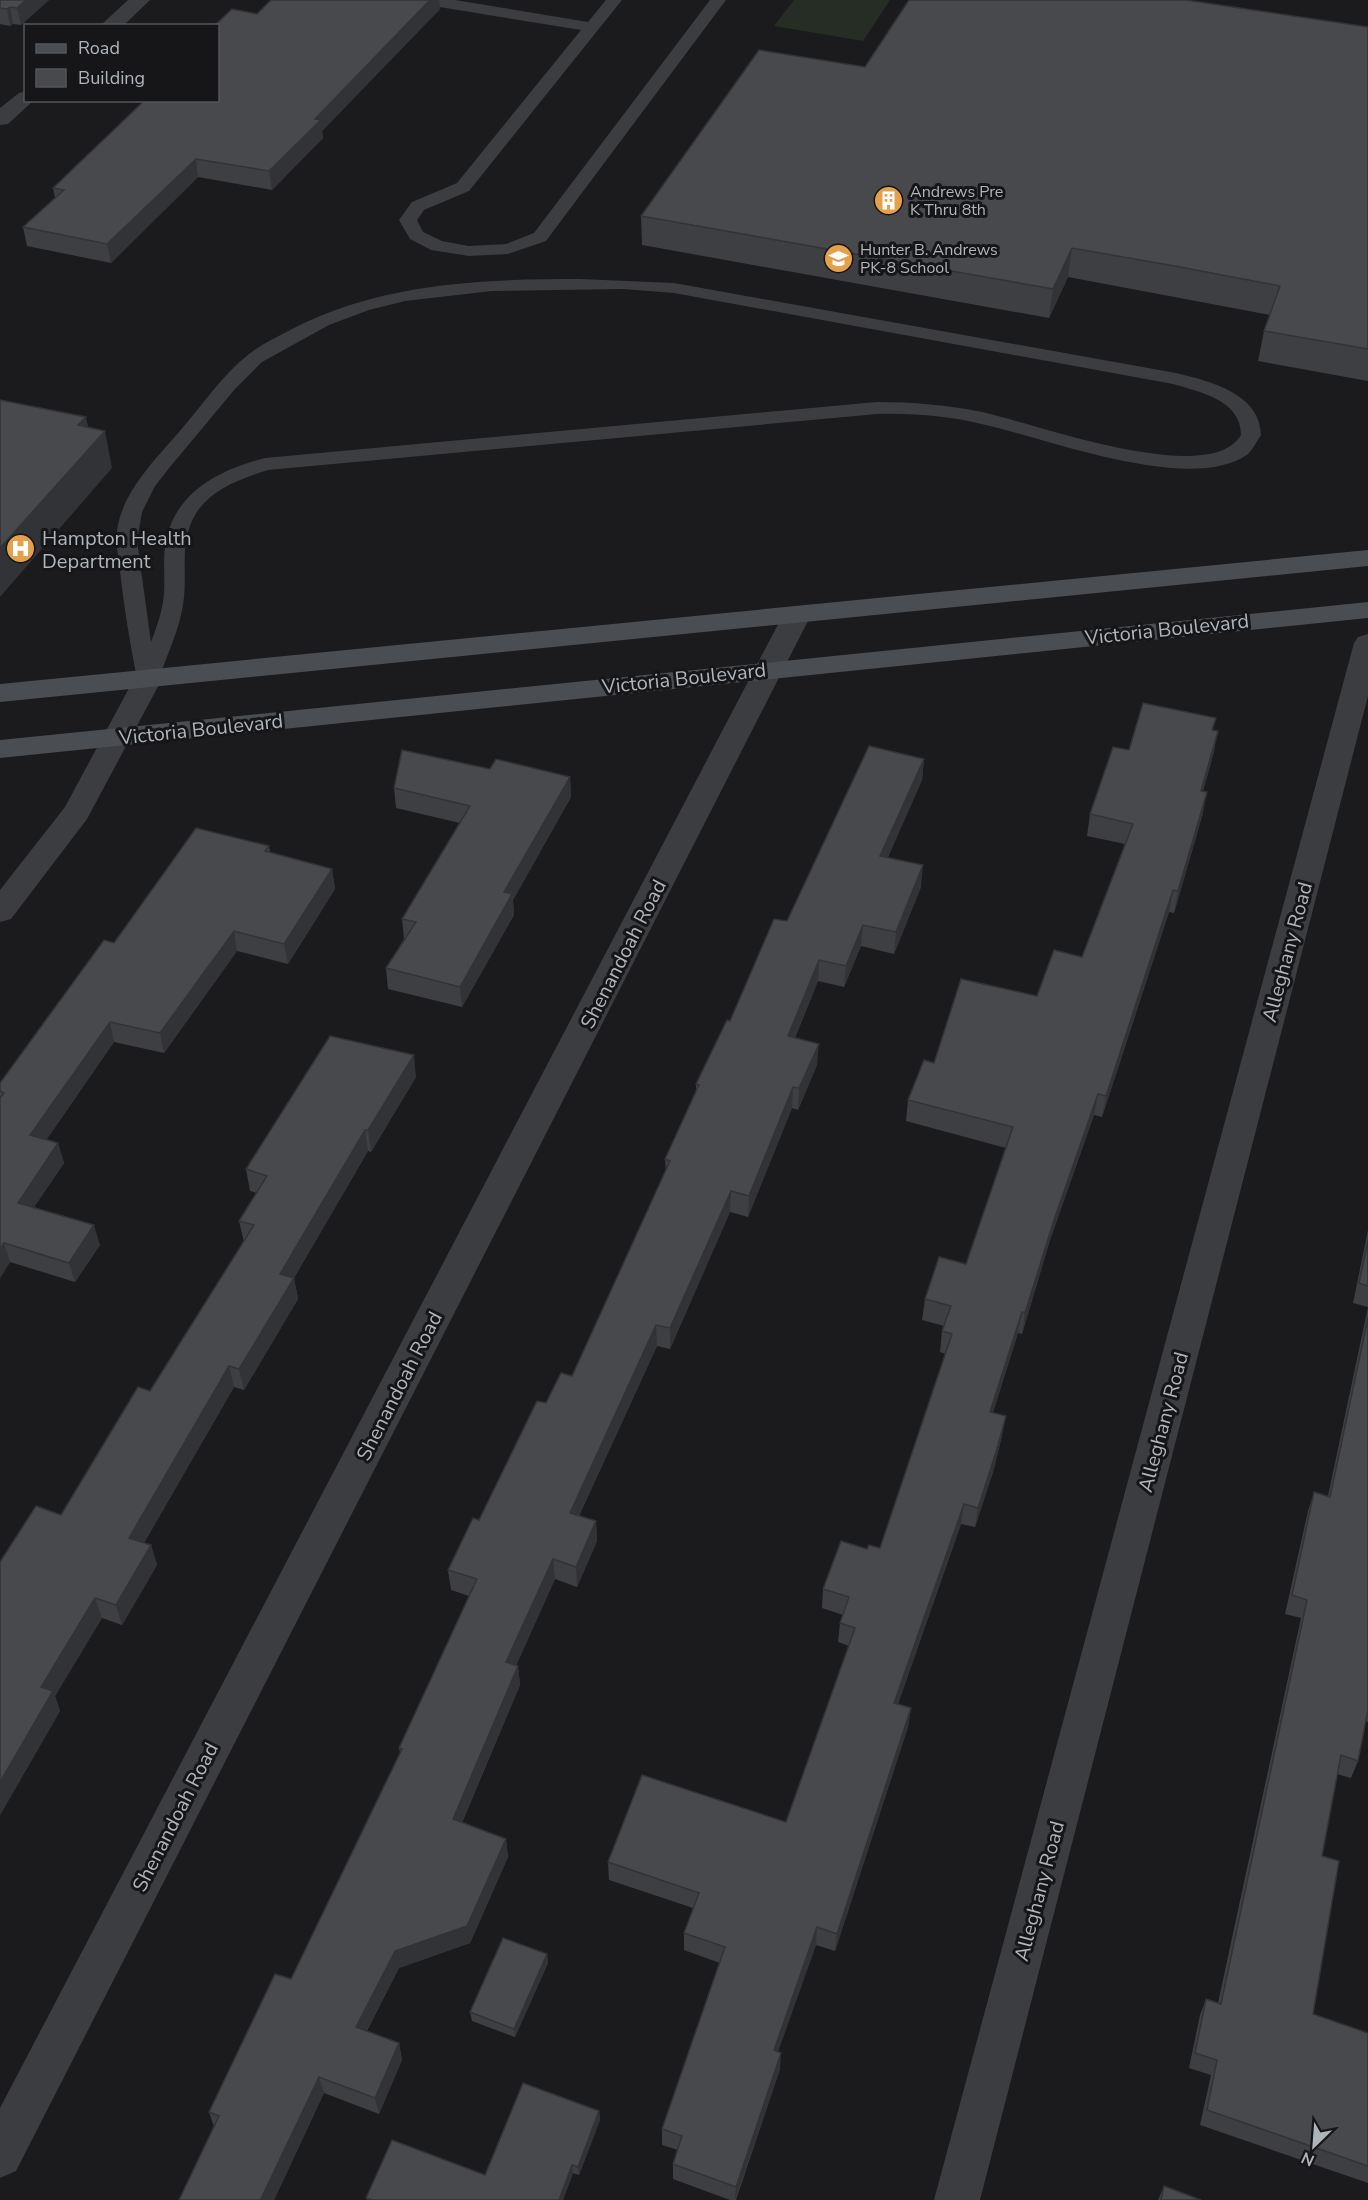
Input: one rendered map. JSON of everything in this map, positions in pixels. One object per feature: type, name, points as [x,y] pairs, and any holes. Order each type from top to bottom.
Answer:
[{"type":"main road","points":[[0,693],[1368,558]]},
{"type":"main road","name":"Victoria Boulevard","points":[[0,749],[1368,609]]},
{"type":"street","points":[[112,24],[140,0]]},
{"type":"street","points":[[0,119],[24,99]]},
{"type":"street","name":"Shenandoah Road","points":[[0,2155],[797,615]]},
{"type":"street","name":"Alleghany Road","points":[[957,2200],[1368,643]]},
{"type":"street","points":[[0,911],[77,812],[148,679]]},
{"type":"lane","points":[[427,0],[591,27]]},
{"type":"lane","points":[[614,0],[463,187],[418,206],[408,220],[416,235],[437,246],[469,251],[508,249],[540,237],[718,0]]},
{"type":"lane","points":[[623,284],[674,288],[1176,379],[1234,401],[1250,418],[1251,435],[1240,450],[1211,462],[1176,464],[1136,457],[944,411],[877,408],[265,464],[212,484],[187,511],[178,527],[173,606],[148,679],[134,610],[127,528],[135,504],[153,474],[254,359],[297,333],[334,315],[384,300],[442,290],[502,285],[623,284]]},
{"type":"shaded area","points":[[794,0],[890,0],[863,41],[774,26]]},
{"type":"building","points":[[0,0],[26,0],[17,8],[7,9],[0,8]]},
{"type":"building","points":[[271,0],[430,0],[315,119],[321,120],[269,171],[196,159],[107,244],[23,227],[64,190],[53,188],[143,102],[219,102],[219,24],[216,24],[232,9],[257,14]]},
{"type":"building","name":"Andrews Pre K Thru 8th","points":[[909,0],[1186,0],[1368,27],[1368,349],[1264,331],[1280,286],[1180,267],[1072,248],[1053,289],[641,216],[759,50],[865,67]]},
{"type":"building","points":[[0,400],[86,417],[78,425],[105,431],[0,548]]},
{"type":"building","points":[[1143,703],[1216,718],[1212,730],[1218,731],[1201,791],[1207,792],[1178,891],[1173,890],[1106,1096],[1098,1094],[1054,1220],[1025,1313],[1022,1312],[990,1412],[1006,1416],[978,1508],[964,1504],[894,1703],[911,1708],[837,1934],[817,1927],[774,2050],[781,2053],[736,2187],[673,2164],[682,2136],[662,2129],[725,1947],[684,1933],[699,1893],[608,1862],[642,1775],[786,1822],[855,1628],[840,1623],[849,1597],[823,1589],[841,1541],[867,1549],[869,1545],[880,1548],[952,1334],[942,1331],[951,1306],[925,1299],[939,1257],[966,1264],[1013,1127],[908,1100],[924,1060],[934,1063],[961,979],[1037,996],[1054,950],[1082,957],[1133,824],[1090,814],[1113,747],[1129,750]]},
{"type":"building","points":[[869,746],[924,759],[880,856],[923,865],[896,932],[863,925],[846,966],[819,960],[788,1036],[819,1044],[799,1088],[793,1087],[749,1196],[731,1191],[670,1328],[656,1325],[570,1513],[596,1521],[576,1567],[553,1559],[506,1662],[518,1666],[453,1819],[506,1839],[467,1926],[395,1951],[356,2027],[399,2043],[375,2098],[319,2077],[261,2199],[263,2200],[179,2200],[219,2116],[209,2112],[275,1974],[291,1979],[402,1749],[399,1748],[477,1579],[448,1570],[473,1518],[479,1520],[537,1401],[546,1403],[561,1373],[572,1376],[670,1161],[665,1159],[699,1085],[696,1084],[727,1020],[730,1021],[774,919],[787,921]]},
{"type":"building","points":[[402,750],[490,769],[496,759],[570,777],[504,892],[512,894],[460,987],[386,968],[416,922],[402,919],[470,806],[394,788]]},
{"type":"building","points":[[196,828],[269,846],[265,851],[332,869],[284,944],[234,931],[160,1033],[110,1022],[30,1135],[58,1143],[18,1203],[94,1225],[69,1263],[4,1243],[0,1249],[0,1098],[4,1093],[0,1091],[0,1083],[104,940],[114,943]]},
{"type":"building","points":[[330,1036],[414,1055],[368,1130],[365,1130],[280,1274],[294,1278],[239,1369],[229,1366],[129,1538],[151,1545],[116,1605],[95,1598],[41,1687],[53,1691],[0,1782],[0,1562],[36,1506],[61,1515],[138,1387],[150,1391],[254,1225],[239,1221],[267,1176],[246,1169]]},
{"type":"building","points":[[1368,1241],[1368,1286],[1359,1283]]},
{"type":"building","points":[[1368,1318],[1368,1710],[1358,1761],[1341,1755],[1322,1856],[1339,1861],[1313,2014],[1368,2033],[1368,2166],[1207,2110],[1217,2060],[1195,2053],[1206,1999],[1221,2004],[1307,1600],[1292,1595],[1314,1492],[1330,1497]]},
{"type":"building","points":[[503,1938],[547,1954],[514,2029],[470,2012]]},
{"type":"building","points":[[523,2083],[599,2111],[578,2167],[572,2165],[559,2200],[372,2200],[366,2198],[392,2140],[485,2175]]},
{"type":"building","points":[[1164,2186],[1201,2200],[1161,2200]]},
{"type":"place","name":"Andrews Pre K Thru 8th","points":[[889,200]]},
{"type":"place","name":"Hunter B. Andrews PK-8 School","points":[[839,258]]},
{"type":"place","name":"Hampton Health Department","points":[[21,549]]}]
